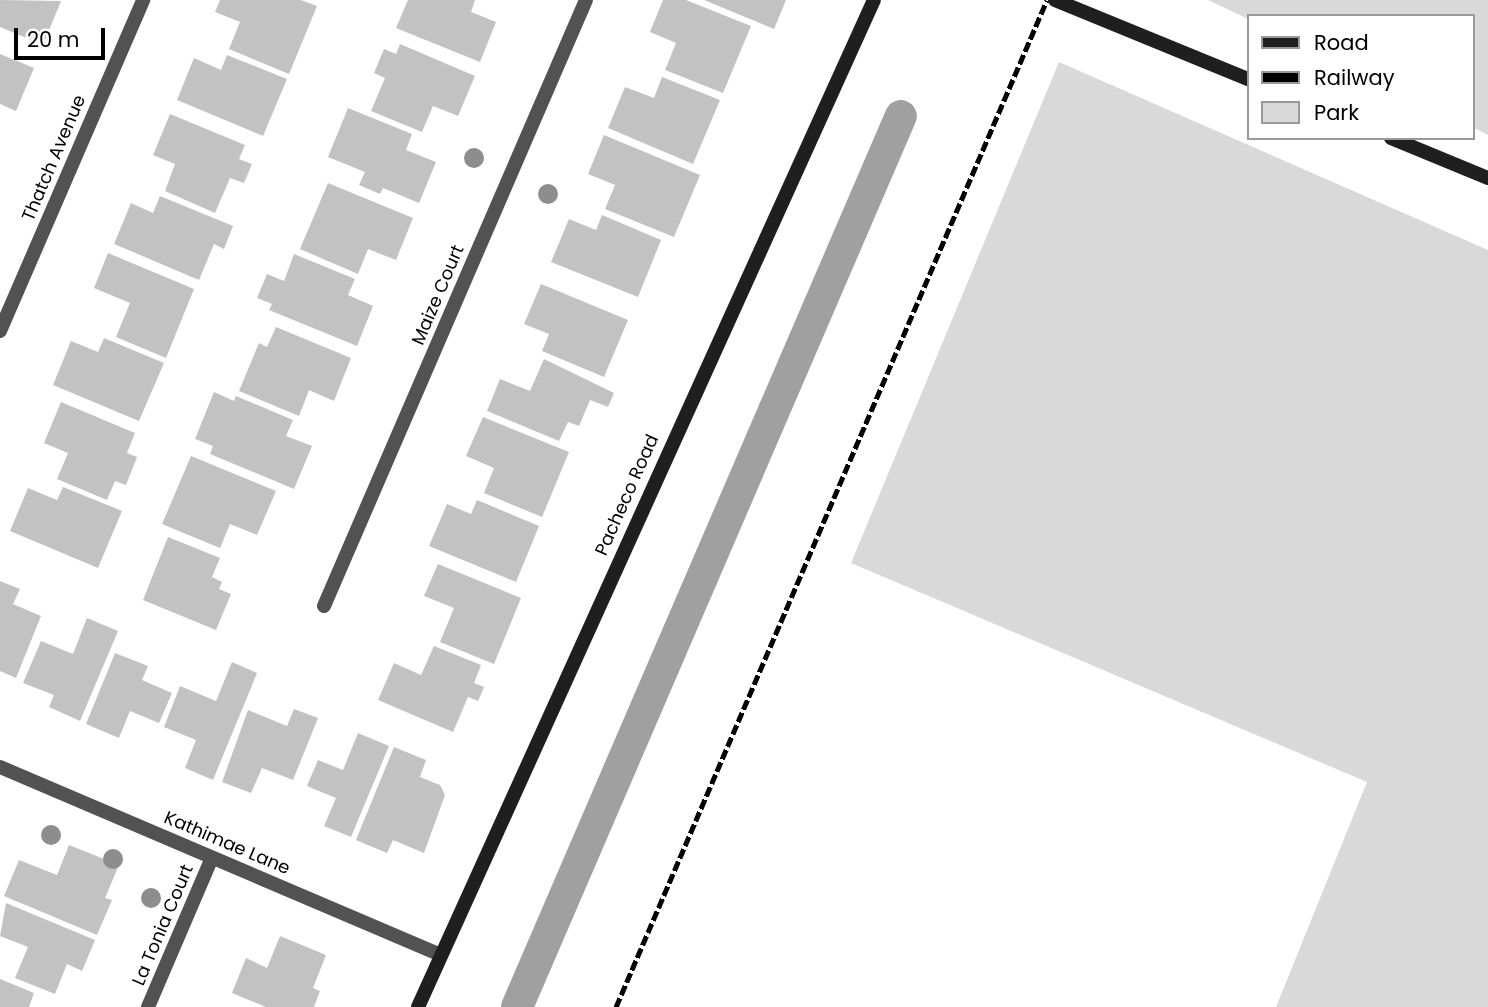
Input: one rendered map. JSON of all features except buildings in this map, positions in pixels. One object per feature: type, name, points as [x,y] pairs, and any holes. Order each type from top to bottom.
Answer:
[{"type":"street","name":"Thatch Avenue","points":[[0,331],[143,0]]},
{"type":"street","name":"Maize Court","points":[[324,606],[586,0]]},
{"type":"street","name":"Pacheco Road","points":[[418,1007],[439,954],[874,0]]},
{"type":"street","points":[[1055,0],[1246,78]]},
{"type":"street","points":[[1396,140],[1488,178]]},
{"type":"street","name":"Kathimae Lane","points":[[0,767],[439,954]]},
{"type":"street","name":"La Tonia Court","points":[[148,1007],[212,858]]},
{"type":"green space","points":[[1208,0],[1488,0],[1488,135],[1474,128],[1474,14],[1246,14],[1246,18]]},
{"type":"green space","points":[[1059,62],[1488,250],[1488,1007],[1276,1007],[1367,782],[851,563]]},
{"type":"waterway","points":[[517,1007],[901,116]]},
{"type":"railway","points":[[616,1007],[1047,0]]}]
